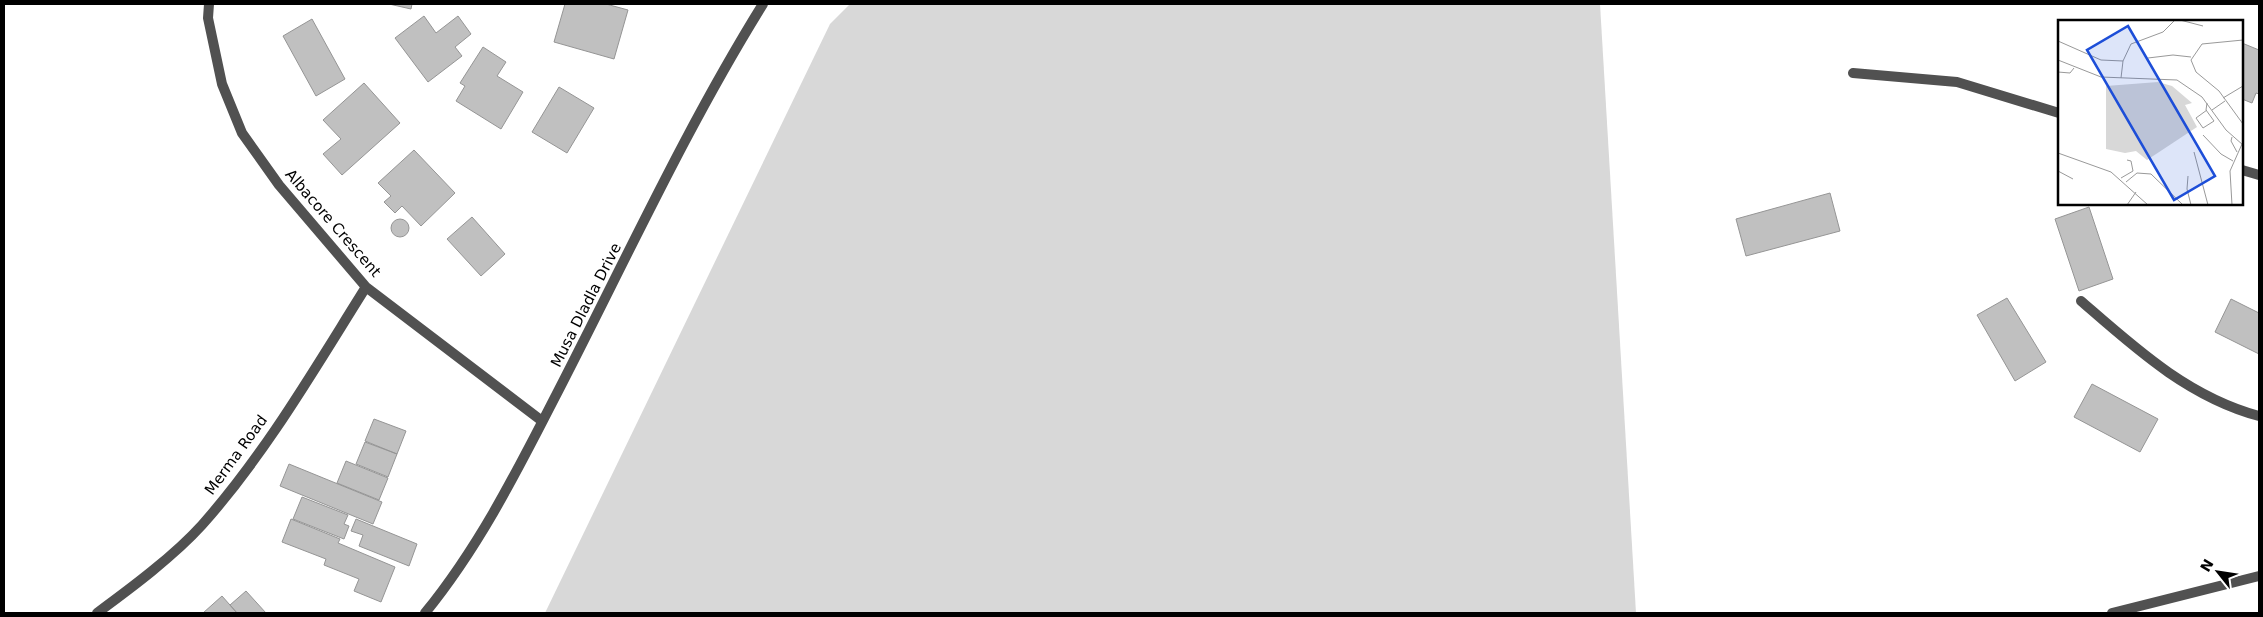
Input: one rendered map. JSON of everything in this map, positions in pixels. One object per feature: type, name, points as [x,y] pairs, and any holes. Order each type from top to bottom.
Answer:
[{"type":"street","name":"Albacore Crescent","points":[[210,4],[208,18],[222,84],[242,133],[279,185],[366,287],[542,421]]},
{"type":"street","name":"Musa Dladla Drive","points":[[425,613],[454,577],[497,508],[722,69],[763,4]]},
{"type":"street","points":[[1853,73],[1957,82],[2058,113]]},
{"type":"street","points":[[2243,170],[2259,175]]},
{"type":"street","name":"Merma Road","points":[[97,613],[137,583],[207,519],[243,475],[366,287]]},
{"type":"street","points":[[2081,302],[2143,355],[2183,383],[2228,406],[2259,416]]},
{"type":"street","points":[[2112,613],[2259,576]]},
{"type":"shaded area","points":[[850,4],[1600,4],[1636,613],[545,613],[830,24]]},
{"type":"building","points":[[389,4],[412,4],[411,9]]},
{"type":"building","points":[[565,4],[606,4],[628,10],[614,59],[554,42]]},
{"type":"building","points":[[424,16],[436,33],[458,16],[471,34],[455,47],[462,56],[428,82],[395,38]]},
{"type":"building","points":[[312,19],[345,79],[316,96],[283,36]]},
{"type":"building","points":[[2243,43],[2259,50],[2259,94],[2256,93],[2252,103],[2243,99]]},
{"type":"building","points":[[483,47],[506,62],[497,76],[523,92],[501,129],[456,101],[465,86],[460,83]]},
{"type":"building","points":[[364,83],[400,123],[342,175],[323,154],[341,139],[323,120]]},
{"type":"building","points":[[559,87],[594,108],[567,153],[532,132]]},
{"type":"building","points":[[414,150],[455,193],[421,226],[402,206],[395,213],[384,202],[391,196],[378,183]]},
{"type":"building","points":[[1830,193],[1840,231],[1746,256],[1736,219]]},
{"type":"building","points":[[2089,207],[2113,279],[2079,291],[2055,219]]},
{"type":"building","points":[[472,217],[505,254],[481,276],[447,239]]},
{"type":"building","points":[[400,219],[406,222],[409,228],[406,234],[400,237],[394,234],[391,228],[394,222]]},
{"type":"building","points":[[2007,298],[2046,362],[2015,381],[1977,315]]},
{"type":"building","points":[[2231,299],[2259,313],[2259,354],[2215,332]]},
{"type":"building","points":[[2092,384],[2158,419],[2140,452],[2074,417]]},
{"type":"building","points":[[374,419],[406,431],[397,454],[365,441]]},
{"type":"building","points":[[365,442],[397,454],[388,477],[356,464]]},
{"type":"building","points":[[346,461],[388,478],[379,500],[337,483]]},
{"type":"building","points":[[289,464],[382,502],[373,524],[280,486]]},
{"type":"building","points":[[302,497],[348,515],[344,524],[349,526],[344,539],[293,519]]},
{"type":"building","points":[[291,519],[340,539],[338,543],[395,567],[381,602],[354,591],[359,579],[324,565],[326,559],[282,542]]},
{"type":"building","points":[[356,519],[417,544],[409,566],[359,546],[363,535],[351,531]]},
{"type":"building","points":[[246,591],[266,613],[237,613],[230,605]]},
{"type":"building","points":[[222,596],[237,613],[203,613]]}]
